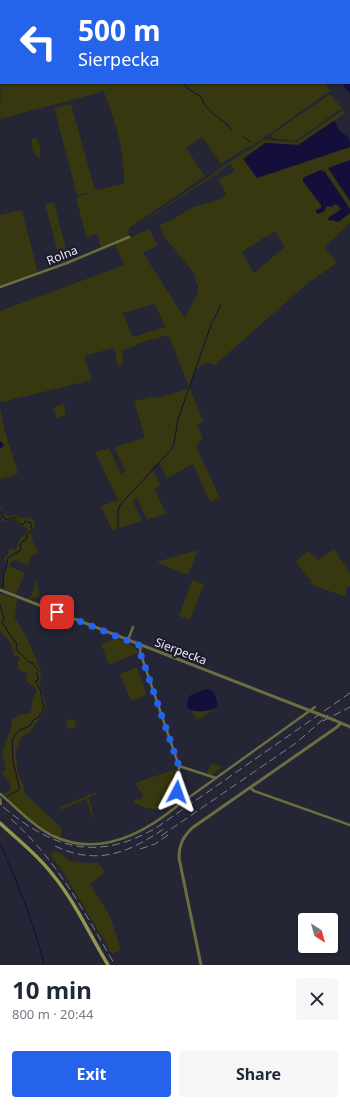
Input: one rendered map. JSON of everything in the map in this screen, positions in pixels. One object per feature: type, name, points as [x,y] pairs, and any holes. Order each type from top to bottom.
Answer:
[{"type":"main road","points":[[0,823],[36,856],[57,880],[70,899],[108,965]]},
{"type":"street","name":"Rolna","points":[[0,287],[67,263],[130,237]]},
{"type":"street","name":"Sierpecka","points":[[1,591],[350,727]]},
{"type":"street","points":[[128,640],[133,628]]},
{"type":"street","points":[[141,646],[140,652],[179,766],[177,806]]},
{"type":"street","points":[[0,794],[37,826],[52,836],[68,841],[89,844],[110,843],[129,837],[142,830],[315,707]]},
{"type":"street","points":[[201,965],[179,858],[180,845],[183,838],[192,828],[341,723]]},
{"type":"street","points":[[179,766],[216,778]]},
{"type":"street","points":[[250,788],[254,791],[350,825]]},
{"type":"street","points":[[0,799],[0,804]]},
{"type":"shaded area","points":[[0,84],[326,84],[330,91],[251,147],[245,148],[221,164],[202,137],[186,148],[205,176],[129,228],[128,237],[101,248],[97,234],[86,237],[76,197],[95,191],[77,195],[54,108],[71,104],[95,190],[124,184],[121,148],[103,90],[98,93],[0,119]]},
{"type":"shaded area","points":[[343,84],[350,84],[350,94]]},
{"type":"shaded area","points":[[330,94],[342,108],[297,140],[294,141],[272,138],[272,134]]},
{"type":"shaded area","points":[[343,110],[346,113],[298,145],[265,143],[257,178],[350,147],[350,209],[324,171],[320,170],[303,178],[303,181],[321,205],[321,208],[324,210],[326,207],[335,204],[339,206],[341,209],[329,217],[332,220],[338,222],[350,213],[350,223],[325,247],[337,263],[308,283],[215,365],[210,363],[202,365],[195,372],[189,386],[204,422],[197,424],[203,438],[196,446],[220,498],[210,502],[193,464],[167,478],[159,462],[152,468],[160,485],[155,489],[166,514],[147,520],[137,498],[133,501],[142,521],[112,530],[101,506],[118,500],[95,452],[109,448],[121,474],[125,471],[114,447],[145,438],[134,401],[152,397],[159,398],[187,389],[188,384],[169,336],[136,344],[136,346],[122,350],[123,364],[118,366],[114,348],[84,356],[92,380],[2,402],[0,401],[0,311],[124,265],[115,244],[149,229],[158,245],[143,253],[185,318],[198,292],[198,285],[195,275],[164,236],[159,225],[174,219],[192,207],[222,198],[226,193],[218,180],[235,171],[230,164],[130,231],[263,140],[297,142]],"holes":[[[275,231],[285,247],[254,273],[242,252]],[[155,304],[165,327],[133,337],[123,313]]]},
{"type":"shaded area","points":[[334,121],[339,130],[347,136],[350,147],[257,178],[243,159],[265,143],[298,145]]},
{"type":"shaded area","points":[[36,138],[40,147],[40,158],[38,158],[32,147],[32,139]]},
{"type":"shaded area","points":[[350,160],[350,201],[328,168]]},
{"type":"shaded area","points":[[320,170],[325,172],[350,209],[350,213],[338,222],[332,220],[330,221],[328,219],[340,211],[341,209],[339,206],[335,204],[331,207],[326,207],[324,212],[318,214],[316,213],[316,210],[321,208],[321,205],[303,181],[303,178]]},
{"type":"shaded area","points":[[54,202],[69,261],[61,264],[45,204]]},
{"type":"shaded area","points":[[22,210],[38,273],[0,286],[0,215]]},
{"type":"shaded area","points":[[64,403],[66,414],[57,419],[53,408]]},
{"type":"shaded area","points":[[0,408],[5,431],[18,473],[0,479],[0,448],[3,444],[0,442]]},
{"type":"shaded area","points":[[0,504],[3,512],[7,516],[15,515],[18,518],[29,517],[34,521],[35,529],[31,534],[38,552],[31,557],[28,565],[14,560],[9,566],[25,573],[16,594],[4,589],[5,568],[7,562],[4,560],[10,548],[15,550],[21,536],[24,537],[28,530],[14,519],[4,522],[2,519],[4,518],[7,520],[8,519],[6,519],[2,514]]},
{"type":"shaded area","points":[[334,549],[350,573],[350,586],[346,587],[346,597],[309,584],[312,582],[296,562],[308,551],[318,560]]},
{"type":"shaded area","points":[[198,550],[188,575],[156,562]]},
{"type":"shaded area","points":[[36,579],[40,596],[30,599],[27,598],[31,597]]},
{"type":"shaded area","points":[[192,580],[204,584],[190,620],[179,616]]},
{"type":"shaded area","points":[[0,593],[17,599],[15,618],[25,634],[41,670],[41,678],[39,682],[45,702],[45,710],[31,731],[21,738],[16,752],[19,776],[23,783],[25,794],[61,827],[62,832],[60,838],[36,824],[0,793],[1,792],[4,794],[11,789],[8,780],[0,772],[6,770],[2,752],[12,725],[11,720],[19,715],[30,713],[33,703],[31,703],[36,692],[35,688],[27,682],[26,678],[28,673],[18,668],[20,658],[18,656],[14,656],[10,642],[0,631]]},
{"type":"shaded area","points":[[116,638],[134,647],[138,653],[109,665],[101,644]]},
{"type":"shaded area","points":[[137,667],[147,695],[131,701],[120,674]]},
{"type":"shaded area","points":[[207,689],[214,693],[218,706],[211,710],[202,711],[193,711],[187,707],[188,698],[191,695]]},
{"type":"shaded area","points":[[214,709],[199,719],[197,719],[191,711],[197,711]]},
{"type":"shaded area","points":[[69,719],[73,719],[75,720],[75,728],[69,729],[66,726],[66,722]]},
{"type":"shaded area","points":[[211,763],[223,767],[211,775],[207,774]]},
{"type":"shaded area","points":[[176,769],[172,805],[169,808],[168,806],[150,809],[133,802],[134,799],[140,800],[143,795],[135,783]]},
{"type":"shaded area","points":[[96,792],[97,794],[89,797],[94,819],[86,799],[61,810],[60,807]]},
{"type":"shaded area","points":[[57,851],[70,861],[98,863],[105,872],[90,884],[110,916],[121,950],[112,954],[63,872],[50,854]]},
{"type":"waterway","points":[[184,84],[187,88],[201,97],[206,107],[232,129]]},
{"type":"waterway","points":[[244,137],[250,142]]},
{"type":"waterway","points":[[118,528],[118,511],[120,505],[171,450],[174,444],[178,419],[211,325],[221,305]]},
{"type":"waterway","points":[[0,443],[2,445],[0,447]]},
{"type":"waterway","points":[[0,510],[6,520],[14,517],[21,524],[24,524],[25,521],[31,523],[33,530],[27,534],[27,539],[20,545],[21,550],[8,558],[4,572],[3,587],[0,594]]},
{"type":"waterway","points":[[0,605],[4,618],[2,622],[14,641],[17,643],[16,649],[29,662],[33,663],[39,671],[36,674],[38,676],[38,680],[35,681],[41,691],[44,708],[38,718],[33,720],[30,726],[18,731],[12,740],[13,761],[19,790],[6,797],[2,804]]},
{"type":"waterway","points":[[0,844],[25,903],[44,965]]},
{"type":"railway","points":[[3,807],[40,833],[58,841],[76,846],[95,847],[114,845],[134,839],[156,828],[350,693]]},
{"type":"railway","points":[[323,721],[350,707]]},
{"type":"railway","points":[[161,836],[296,743],[328,715]]},
{"type":"railway","points":[[11,819],[42,852],[69,888],[115,965]]},
{"type":"railway","points":[[55,846],[70,852],[85,855],[99,856],[112,854],[139,844],[165,828]]},
{"type":"railway","points":[[140,849],[155,844],[168,835]]},
{"type":"route","points":[[57,612],[141,646],[140,652],[179,766],[177,792]]}]
